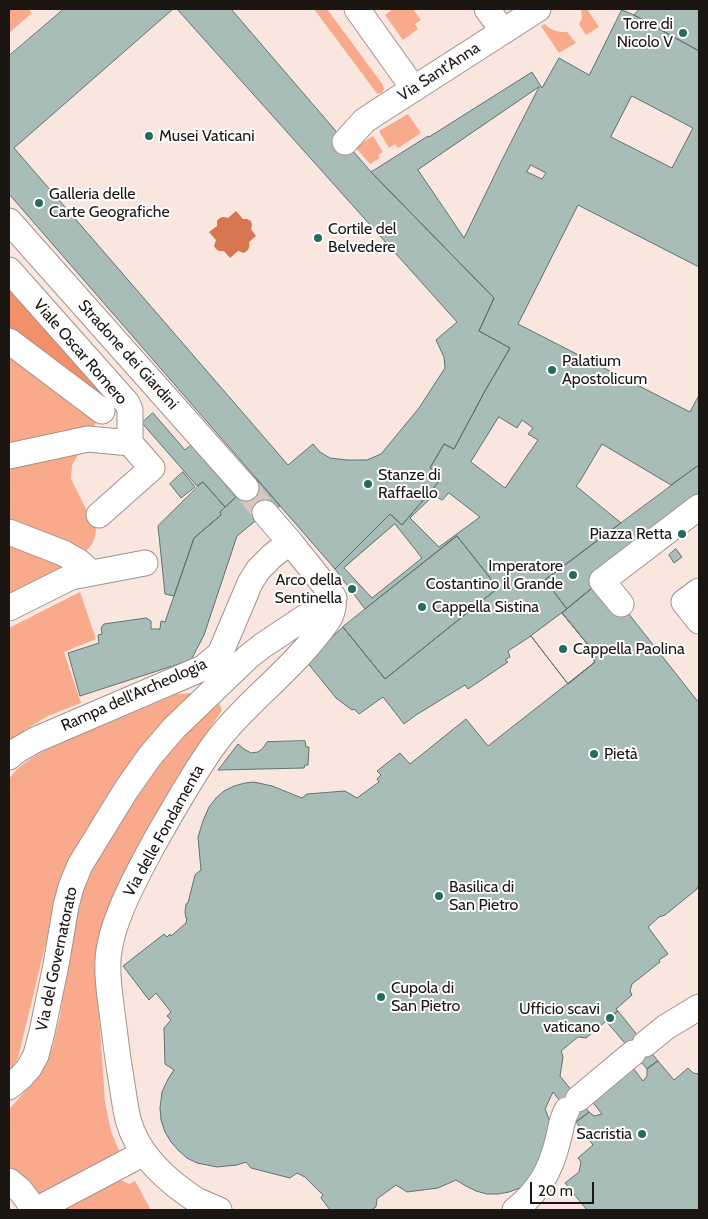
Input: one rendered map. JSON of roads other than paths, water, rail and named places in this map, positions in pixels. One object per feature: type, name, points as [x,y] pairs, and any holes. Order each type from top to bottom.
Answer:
[{"type":"street","points":[[357,9],[414,89]]},
{"type":"street","points":[[487,9],[503,31]]},
{"type":"street","name":"Via Sant'Anna","points":[[345,142],[364,121],[538,9]]},
{"type":"street","name":"Stradone dei Giardini","points":[[9,221],[246,488]]},
{"type":"street","name":"Viale Oscar Romero","points":[[9,270],[127,403],[130,410],[130,443]]},
{"type":"street","points":[[9,341],[102,411]]},
{"type":"street","points":[[9,456],[88,439],[130,443],[152,468],[99,515]]},
{"type":"street","points":[[621,604],[602,580],[699,507]]},
{"type":"street","points":[[265,513],[334,598]]},
{"type":"street","points":[[9,532],[63,553],[79,562],[81,575]]},
{"type":"street","name":"Rampa dell'Archeologia","points":[[9,757],[34,740],[203,668],[220,654],[250,583],[258,570],[290,542]]},
{"type":"street","points":[[9,608],[81,575],[145,564]]},
{"type":"street","points":[[699,591],[684,602],[699,621]]},
{"type":"street","name":"Via delle Fondamenta","points":[[207,1207],[184,1193],[153,1166],[130,1128],[122,1090],[108,975],[111,941],[124,902],[198,767],[218,740],[245,710],[300,655],[330,617],[334,606],[334,598]]},
{"type":"street","name":"Via del Governatorato","points":[[9,1087],[29,1068],[36,1055],[71,887],[80,865],[126,790],[150,756],[174,728],[248,657],[334,598]]},
{"type":"street","points":[[515,1210],[533,1193],[545,1178],[553,1160],[563,1117],[572,1104],[639,1048],[687,1018]]},
{"type":"street","points":[[9,1181],[26,1196],[35,1210],[144,1153]]},
{"type":"tunnel","points":[[246,488],[265,513]]},
{"type":"place","name":"Torre di Nicolo V","points":[[683,33]]},
{"type":"place","name":"Musei Vaticani","points":[[149,136]]},
{"type":"place","name":"Galleria delle Carte Geografiche","points":[[39,203]]},
{"type":"place","name":"Cortile del Belvedere","points":[[318,238]]},
{"type":"place","name":"Palatium Apostolicum","points":[[552,370]]},
{"type":"place","name":"Stanze di Raffaello","points":[[368,484]]},
{"type":"place","name":"Piazza Retta","points":[[682,534]]},
{"type":"place","name":"Imperatore Costantino il Grande","points":[[573,575]]},
{"type":"place","name":"Arco della Sentinella","points":[[352,589]]},
{"type":"place","name":"Cappella Sistina","points":[[422,607]]},
{"type":"place","name":"Cappella Paolina","points":[[563,649]]},
{"type":"place","name":"Pietà","points":[[594,754]]},
{"type":"place","name":"Basilica di San Pietro","points":[[439,896]]},
{"type":"place","name":"Cupola di San Pietro","points":[[381,997]]},
{"type":"place","name":"Ufficio scavi vaticano","points":[[610,1018]]},
{"type":"place","name":"Sacristia","points":[[642,1134]]}]
